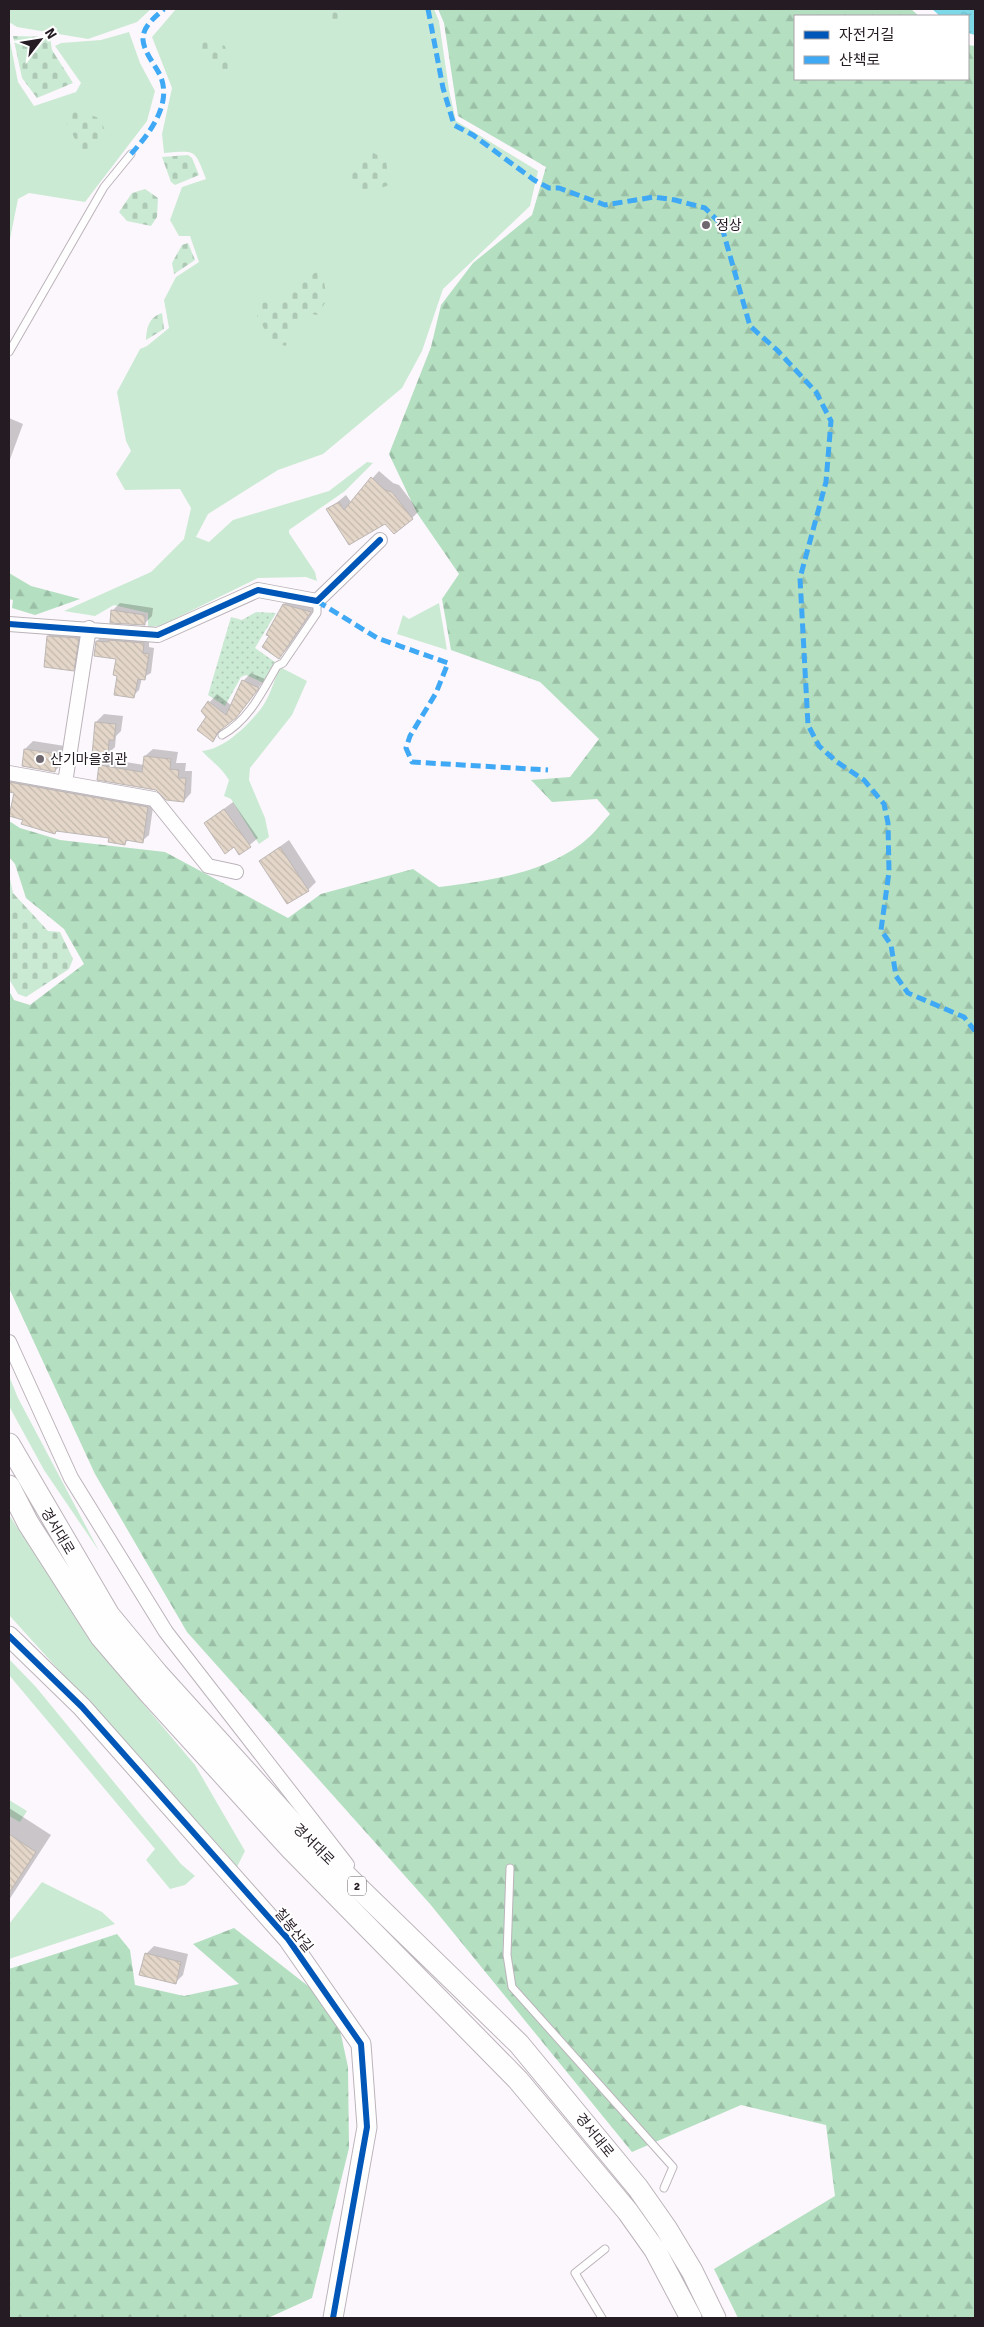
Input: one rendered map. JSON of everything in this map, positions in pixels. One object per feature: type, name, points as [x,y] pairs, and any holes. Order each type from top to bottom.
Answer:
[{"type":"main road","name":"경서대로","points":[[9,1444],[109,1615],[157,1674],[299,1830],[519,2044],[638,2188],[688,2264],[715,2318]]},
{"type":"main road","name":"경서대로","points":[[9,1486],[28,1523],[101,1637],[291,1849],[518,2080],[628,2212],[655,2250],[692,2318]]},
{"type":"street","points":[[9,624],[89,628],[158,635],[258,590],[317,601],[380,540]]},
{"type":"street","points":[[65,783],[89,628]]},
{"type":"street","points":[[9,773],[154,798],[208,866],[236,872]]},
{"type":"street","points":[[9,1342],[71,1478],[166,1632],[381,1909]]},
{"type":"street","name":"칠봉산길","points":[[9,1636],[82,1707],[288,1939],[361,2044],[367,2127],[333,2318]]},
{"type":"lane","points":[[9,352],[104,187],[131,154]]},
{"type":"lane","points":[[222,735],[233,729],[256,704],[277,666],[282,663],[317,613],[317,601]]},
{"type":"lane","points":[[510,1868],[507,1955],[512,1988],[673,2167],[664,2188]]},
{"type":"lane","points":[[602,2318],[575,2273],[605,2249]]},
{"type":"green space","points":[[9,9],[151,9],[137,22],[88,39],[17,27],[9,22]]},
{"type":"green space","points":[[176,9],[434,9],[439,21],[449,90],[456,121],[538,171],[530,206],[443,289],[422,351],[402,388],[323,454],[278,470],[208,514],[196,537],[209,542],[233,520],[329,491],[367,462],[373,463],[345,491],[289,530],[289,533],[315,572],[317,581],[306,577],[258,578],[160,626],[148,627],[148,613],[114,605],[95,616],[64,611],[151,572],[184,539],[191,508],[180,489],[125,490],[116,474],[131,451],[126,441],[117,392],[140,349],[147,346],[169,328],[164,300],[176,277],[199,262],[190,236],[179,236],[170,220],[182,187],[206,179],[199,162],[192,154],[188,152],[164,153],[162,134],[172,88],[152,37]]},
{"type":"green space","points":[[324,9],[347,9],[349,14],[333,21]]},
{"type":"green space","points":[[438,9],[911,9],[918,15],[794,15],[794,80],[969,80],[969,45],[975,46],[975,2318],[738,2318],[714,2269],[835,2196],[826,2125],[741,2105],[632,2152],[430,1904],[187,1632],[95,1474],[9,1288],[9,991],[14,1000],[30,1005],[84,964],[64,929],[26,898],[15,864],[9,857],[9,821],[20,828],[60,840],[165,852],[288,918],[321,894],[413,869],[439,887],[494,879],[531,869],[549,863],[581,844],[593,834],[610,814],[597,799],[552,802],[531,780],[570,777],[599,739],[540,682],[451,650],[442,599],[459,574],[417,513],[389,454],[431,347],[441,305],[473,263],[532,215],[546,167],[458,116],[444,23]]},
{"type":"green space","points":[[129,32],[140,63],[155,91],[147,121],[85,202],[29,193],[18,199],[9,244],[9,36],[18,82],[34,106],[76,92],[81,83],[55,46],[61,43],[101,40]]},
{"type":"green space","points":[[13,36],[50,37],[52,50],[73,83],[37,98],[22,78]]},
{"type":"green space","points":[[204,39],[225,46],[232,69],[221,73],[197,51]]},
{"type":"green space","points":[[76,110],[99,118],[106,132],[99,147],[86,160],[66,122]]},
{"type":"green space","points":[[370,151],[386,160],[389,185],[373,191],[356,190],[346,173]]},
{"type":"green space","points":[[188,155],[192,158],[199,175],[175,185],[171,182],[162,157]]},
{"type":"green space","points":[[145,189],[158,198],[157,217],[151,226],[127,221],[119,212],[132,193]]},
{"type":"green space","points":[[188,243],[195,260],[174,274],[172,263],[182,245]]},
{"type":"green space","points":[[316,272],[323,276],[327,299],[318,315],[305,313],[289,328],[286,346],[272,342],[257,316],[262,302],[275,303]]},
{"type":"green space","points":[[162,313],[164,329],[146,340],[151,321]]},
{"type":"green space","points":[[9,573],[31,586],[80,599],[35,615],[12,608],[13,600],[9,599]]},
{"type":"green space","points":[[439,603],[447,650],[397,634],[403,615],[409,619]]},
{"type":"green space","points":[[256,612],[276,613],[255,648],[275,662],[264,683],[246,675],[241,677],[225,706],[208,695],[231,617],[242,620]]},
{"type":"green space","points":[[280,667],[307,681],[292,715],[250,768],[249,780],[265,818],[269,837],[259,844],[231,799],[224,796],[229,780],[220,768],[202,751],[226,742],[254,717],[266,701]]},
{"type":"green space","points":[[9,874],[13,893],[48,931],[60,932],[73,959],[69,969],[26,997],[18,994],[9,979]]},
{"type":"green space","points":[[9,1376],[18,1398],[99,1551],[44,1470],[9,1406]]},
{"type":"green space","points":[[9,1515],[103,1656],[195,1765],[245,1851],[237,1867],[9,1615]]},
{"type":"green space","points":[[9,1659],[36,1687],[181,1864],[195,1876],[185,1885],[170,1889],[146,1860],[155,1849],[9,1675]]},
{"type":"green space","points":[[9,1800],[27,1811],[20,1822],[9,1816]]},
{"type":"green space","points":[[42,1882],[102,1912],[115,1924],[9,1959],[9,1924]]},
{"type":"green space","points":[[234,1928],[335,2007],[348,2067],[349,2148],[312,2298],[268,2318],[9,2318],[9,1969],[117,1934],[130,1950],[135,1985],[184,1996],[239,1984],[193,1944]]},
{"type":"water","points":[[932,9],[975,9],[975,35],[969,33],[969,15],[939,15]]},
{"type":"building","points":[[371,477],[385,490],[392,492],[413,519],[394,534],[385,524],[349,545],[326,509],[339,502],[344,510]]},
{"type":"building","points":[[283,604],[311,612],[279,659],[262,647],[269,636],[266,635]]},
{"type":"building","points":[[111,610],[145,615],[145,625],[110,623]]},
{"type":"building","points":[[47,636],[79,638],[74,671],[44,667]]},
{"type":"building","points":[[108,640],[144,643],[143,653],[149,654],[145,680],[138,679],[134,698],[114,695],[117,676],[113,675],[116,659],[94,656],[96,641],[108,642]]},
{"type":"building","points":[[242,680],[259,688],[236,718],[218,732],[213,742],[197,730],[206,717],[201,711],[208,701],[226,715]]},
{"type":"building","points":[[95,722],[116,724],[114,740],[109,740],[108,756],[92,755]]},
{"type":"building","name":"산기마을회관","points":[[24,749],[58,754],[55,772],[22,766]]},
{"type":"building","points":[[144,756],[171,759],[170,769],[179,770],[178,778],[186,778],[184,802],[166,800],[156,790],[97,780],[99,765],[142,772]]},
{"type":"building","points":[[9,782],[148,807],[143,843],[126,840],[125,845],[108,842],[109,838],[56,831],[55,834],[21,824],[23,820],[9,816],[14,793],[9,792]]},
{"type":"building","points":[[224,809],[251,847],[239,855],[234,847],[225,854],[204,823]]},
{"type":"building","points":[[280,847],[309,891],[287,904],[259,861]]},
{"type":"building","points":[[9,1834],[36,1852],[9,1893]]},
{"type":"building","points":[[145,1953],[181,1962],[176,1984],[139,1975]]},
{"type":"marked path","points":[[131,154],[152,128],[161,107],[163,86],[160,75],[145,49],[143,35],[153,19],[164,9]]},
{"type":"marked path","points":[[428,9],[443,88],[454,125],[473,135],[534,180],[549,188],[559,188],[605,205],[654,197],[705,208],[721,224],[750,326],[777,350],[816,392],[831,421],[826,482],[800,578],[808,725],[819,746],[837,762],[864,780],[884,804],[888,823],[889,872],[881,930],[891,945],[896,976],[908,993],[964,1017],[975,1031]]},
{"type":"marked path","points":[[317,601],[377,638],[448,663],[436,693],[410,736],[406,748],[412,762],[548,770]]},
{"type":"cycle path","points":[[9,624],[158,635],[258,590],[317,601],[380,540]]},
{"type":"cycle path","points":[[9,1636],[82,1707],[288,1939],[361,2044],[367,2127],[333,2318]]},
{"type":"place","name":"정상","points":[[706,225]]},
{"type":"place","name":"산기마을회관","points":[[40,759]]}]
